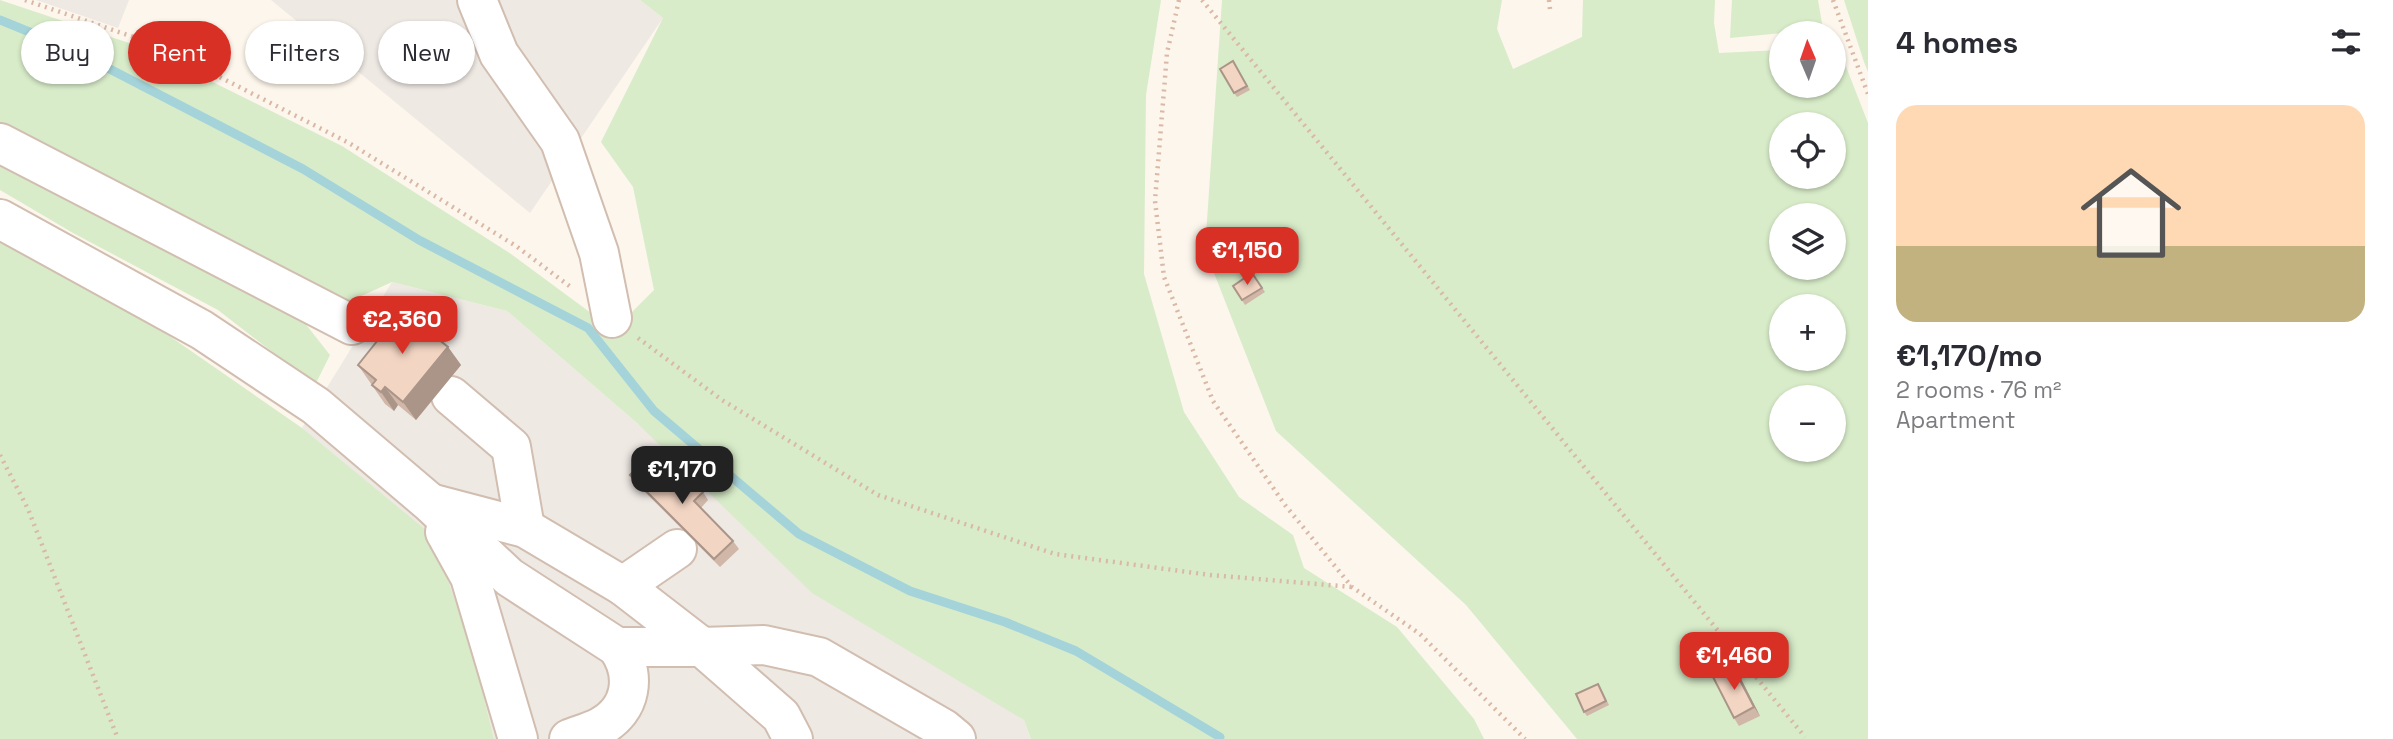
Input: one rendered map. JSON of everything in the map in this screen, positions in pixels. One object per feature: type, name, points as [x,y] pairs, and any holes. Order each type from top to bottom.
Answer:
[{"type":"lane","points":[[477,0],[499,54],[560,141],[599,253],[611,318]]},
{"type":"lane","points":[[0,143],[352,325]]},
{"type":"lane","points":[[0,219],[202,330],[304,398],[429,502],[509,577],[617,647],[626,660],[631,682],[623,706],[602,726],[569,739]]},
{"type":"lane","points":[[451,396],[510,447],[526,528]]},
{"type":"lane","points":[[429,502],[526,528],[624,586],[702,647],[780,716],[793,739]]},
{"type":"lane","points":[[429,502],[470,577],[518,739]]},
{"type":"lane","points":[[624,586],[677,549]]},
{"type":"lane","points":[[617,647],[764,645],[819,657],[944,729],[956,739]]},
{"type":"path","points":[[25,0],[157,45],[349,143],[516,246],[722,400],[878,495],[1055,554],[1210,575],[1352,587]]},
{"type":"path","points":[[1179,0],[1167,52],[1155,201],[1164,277],[1213,401],[1285,505],[1352,587],[1420,634],[1525,739]]},
{"type":"path","points":[[1202,0],[1805,737]]},
{"type":"path","points":[[1549,0],[1550,9]]},
{"type":"path","points":[[1833,0],[1868,94]]},
{"type":"path","points":[[0,455],[28,509],[118,739]]},
{"type":"shaded area","points":[[36,0],[129,0],[118,28],[114,27],[114,21],[98,21]]},
{"type":"shaded area","points":[[271,0],[640,0],[663,18],[530,213],[364,76],[364,21],[297,21]]},
{"type":"shaded area","points":[[392,282],[507,311],[637,423],[1024,720],[1031,739],[494,739],[473,652],[302,428]]},
{"type":"green space","points":[[0,0],[63,21],[21,21],[21,84],[114,84],[114,38],[128,43],[128,84],[217,84],[342,146],[511,254],[614,330],[654,290],[633,187],[601,142],[663,18],[640,0],[1161,0],[1146,95],[1144,274],[1184,412],[1239,497],[1293,535],[1304,568],[1397,627],[1474,719],[1484,739],[1031,739],[1024,720],[812,593],[637,423],[507,311],[392,282],[304,322],[330,355],[315,385],[218,310],[73,233],[0,190]]},
{"type":"green space","points":[[1222,0],[1502,0],[1497,29],[1513,69],[1582,37],[1583,0],[1715,0],[1714,23],[1719,53],[1769,51],[1769,98],[1846,98],[1846,67],[1868,123],[1868,739],[1577,739],[1466,605],[1276,431],[1205,250]]},
{"type":"green space","points":[[1732,0],[1818,0],[1822,21],[1769,21],[1769,34],[1730,38]]},
{"type":"green space","points":[[1844,0],[1868,0],[1868,72],[1864,62]]},
{"type":"green space","points":[[0,235],[142,317],[302,428],[432,535],[473,652],[494,739],[0,739]]},
{"type":"building","points":[[1233,61],[1247,86],[1234,93],[1220,69]]},
{"type":"building","points":[[1252,273],[1262,288],[1242,300],[1233,286]]},
{"type":"building","points":[[402,310],[448,347],[403,402],[385,387],[381,392],[372,385],[376,380],[358,365]]},
{"type":"building","points":[[648,456],[682,489],[691,480],[703,492],[694,501],[733,541],[714,559],[630,475]]},
{"type":"building","points":[[1733,667],[1754,707],[1734,718],[1713,677]]},
{"type":"building","points":[[1598,684],[1606,701],[1584,712],[1576,694]]},
{"type":"waterway","points":[[0,20],[71,49],[303,169],[419,240],[588,328],[654,411],[799,534],[910,591],[1005,622],[1076,651],[1220,737]]}]
